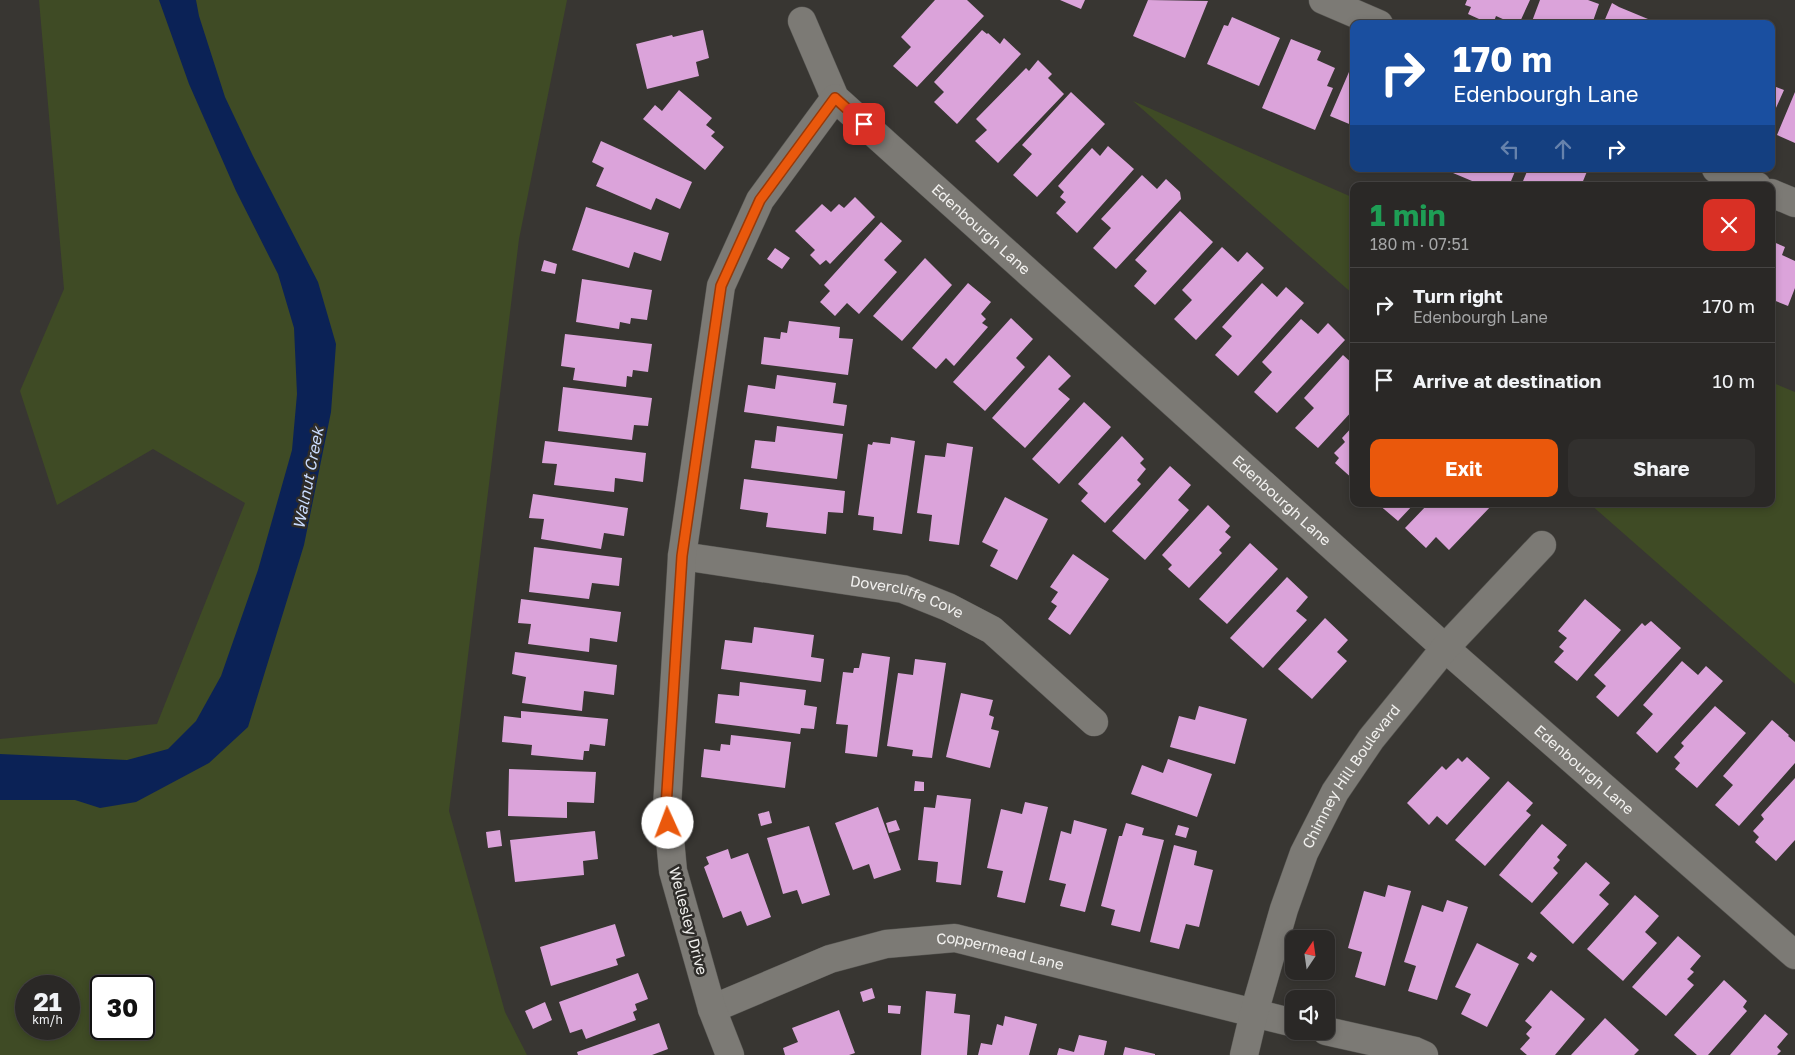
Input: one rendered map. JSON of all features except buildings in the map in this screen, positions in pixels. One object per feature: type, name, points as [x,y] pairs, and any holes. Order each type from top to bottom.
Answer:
[{"type":"street","points":[[1324,0],[1370,20]]},
{"type":"street","name":"Edenbourgh Lane","points":[[802,21],[835,98],[1445,648],[1795,955]]},
{"type":"street","name":"Wellesley Drive","points":[[730,1055],[712,1009],[673,871],[666,807],[682,556],[721,286],[760,200],[835,98]]},
{"type":"street","points":[[1723,172],[1747,182]]},
{"type":"street","points":[[1775,194],[1795,203]]},
{"type":"street","name":"Chimney Hill Boulevard","points":[[1244,1055],[1284,909],[1304,853],[1335,792],[1371,739],[1445,648],[1542,545]]},
{"type":"street","name":"Dovercliffe Cove","points":[[682,556],[903,589],[948,607],[992,630],[1094,722]]},
{"type":"street","name":"Coppermead Lane","points":[[712,1009],[830,959],[886,944],[955,938],[1285,1021]]},
{"type":"street","points":[[1335,1033],[1415,1051],[1424,1055]]},
{"type":"green space","points":[[39,0],[567,0],[519,239],[449,811],[505,1012],[527,1055],[0,1055],[0,739],[157,724],[245,503],[153,449],[57,505],[20,391],[64,289]]},
{"type":"green space","points":[[1133,101],[1350,196],[1350,291]]},
{"type":"green space","points":[[1775,384],[1795,392],[1795,684],[1593,507],[1775,507]]},
{"type":"water","name":"Walnut Creek","points":[[159,0],[196,0],[199,16],[225,97],[318,282],[336,344],[331,412],[304,545],[248,727],[209,763],[136,802],[100,808],[75,800],[0,800],[0,754],[127,760],[168,749],[196,721],[221,676],[258,570],[292,450],[297,394],[294,328],[278,274],[236,191],[189,84]]},
{"type":"route","points":[[668,823],[666,807],[682,556],[721,286],[760,200],[835,98],[864,124]]}]
